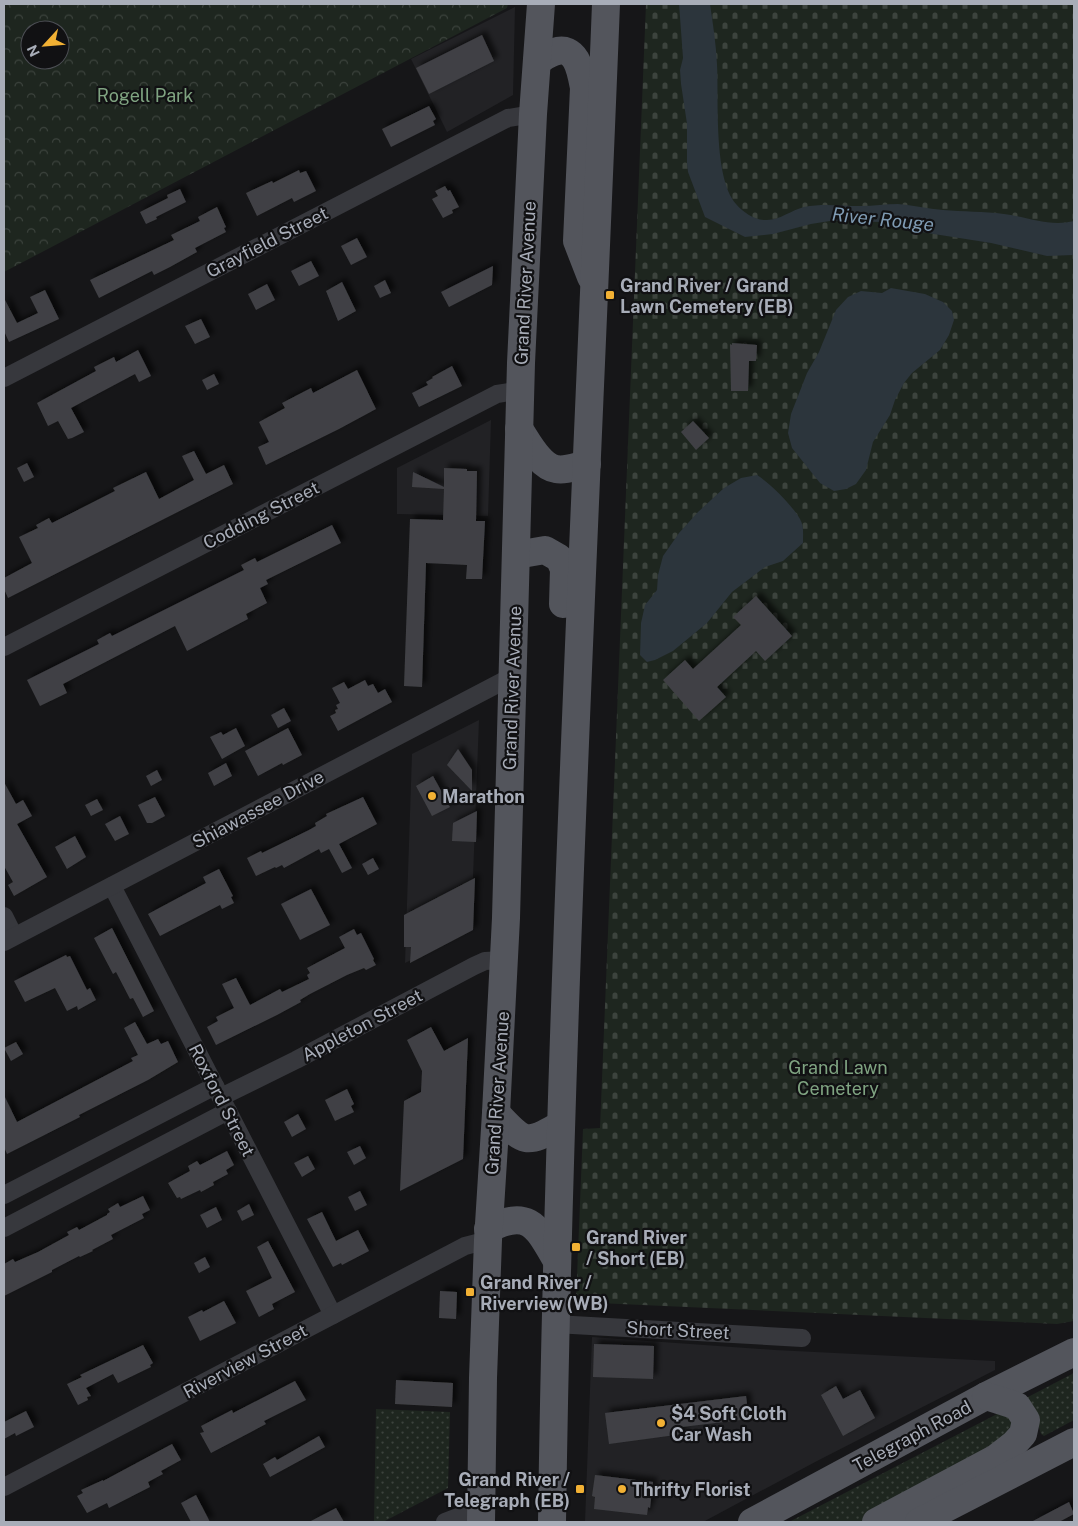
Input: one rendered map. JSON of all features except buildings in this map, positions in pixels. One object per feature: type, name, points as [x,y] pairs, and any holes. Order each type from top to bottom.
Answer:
[{"type":"main road","name":"Grand River Avenue","points":[[482,1515],[483,1378],[488,1234],[504,960],[520,390],[533,114],[541,4]]},
{"type":"main road","points":[[552,1522],[560,1125],[606,4]]},
{"type":"main road","points":[[537,62],[554,52],[561,51],[568,52],[574,57],[580,67],[584,88],[577,241],[595,288]]},
{"type":"main road","points":[[519,429],[539,458],[550,467],[557,470],[587,464]]},
{"type":"main road","points":[[516,555],[545,550],[559,558],[564,569],[556,758],[572,832]]},
{"type":"main road","points":[[496,1113],[523,1138],[533,1140],[560,1125]]},
{"type":"main road","points":[[488,1234],[502,1222],[521,1219],[535,1226],[557,1261]]},
{"type":"main road","name":"Telegraph Road","points":[[752,1522],[986,1396],[1074,1352]]},
{"type":"main road","points":[[876,1522],[996,1458],[1023,1434],[1026,1420],[1018,1406],[986,1396]]},
{"type":"main road","points":[[919,1522],[1074,1442]]},
{"type":"street","name":"Grayfield Street","points":[[4,378],[508,118],[533,114]]},
{"type":"street","name":"Codding Street","points":[[4,647],[497,394],[520,390]]},
{"type":"street","name":"Shiawassee Drive","points":[[9,939],[511,676]]},
{"type":"street","name":"Roxford Street","points":[[112,886],[333,1315]]},
{"type":"street","points":[[4,916],[9,939]]},
{"type":"street","name":"Appleton Street","points":[[4,1195],[221,1098],[474,966],[485,962],[504,960]]},
{"type":"street","name":"Appleton Street","points":[[4,1228],[221,1098]]},
{"type":"street","name":"Riverview Street","points":[[4,1487],[488,1234]]},
{"type":"street","name":"Short Street","points":[[555,1324],[802,1338]]},
{"type":"street","points":[[445,1522],[482,1515]]},
{"type":"shaded area","points":[[515,7],[513,95],[447,132],[411,59]]},
{"type":"shaded area","points":[[491,420],[488,516],[397,514],[397,468]]},
{"type":"shaded area","points":[[479,720],[471,930],[405,963],[412,754]]},
{"type":"shaded area","points":[[592,1337],[775,1350],[995,1361],[995,1370],[703,1522],[585,1522]]},
{"type":"green space","name":"Rogell Park","points":[[4,4],[508,4],[507,8],[4,272]]},
{"type":"green space","name":"Grand Lawn Cemetery","points":[[646,4],[1074,4],[1074,1321],[1057,1324],[576,1302],[583,1129],[600,1128]]},
{"type":"green space","points":[[1074,1373],[1074,1420],[1044,1436],[1041,1434],[1035,1414],[1026,1398]]},
{"type":"green space","points":[[376,1409],[450,1412],[448,1488],[383,1522],[374,1522]]},
{"type":"green space","points":[[997,1414],[1009,1416],[1015,1431],[866,1522],[789,1522]]},
{"type":"water","name":"River Rouge","points":[[679,4],[710,4],[717,56],[720,157],[729,192],[736,204],[749,215],[761,220],[770,220],[799,208],[811,206],[898,204],[1013,215],[1056,223],[1074,221],[1074,255],[1047,256],[991,243],[902,229],[879,222],[830,221],[773,234],[745,237],[705,217],[688,172],[687,124],[680,70],[683,58]]},
{"type":"water","points":[[891,288],[925,294],[943,302],[952,311],[954,320],[949,335],[940,350],[912,373],[904,383],[890,415],[873,442],[866,470],[856,484],[846,489],[834,491],[820,483],[792,448],[788,433],[791,414],[807,373],[819,352],[836,310],[848,297],[861,291],[882,293]]},
{"type":"water","points":[[757,475],[780,495],[796,513],[802,524],[803,543],[783,561],[765,567],[732,592],[707,623],[673,651],[647,662],[640,655],[641,623],[645,605],[657,590],[658,575],[663,556],[679,533],[724,488],[741,478]]},
{"type":"place","name":"Grand River / Grand Lawn Cemetery (EB)","points":[[610,295]]},
{"type":"place","name":"Marathon","points":[[432,796]]},
{"type":"place","name":"Grand River / Short (EB)","points":[[576,1247]]},
{"type":"place","name":"Grand River / Riverview (WB)","points":[[470,1292]]},
{"type":"place","name":"$4 Soft Cloth Car Wash","points":[[661,1423]]},
{"type":"place","name":"Grand River / Telegraph (EB)","points":[[580,1489]]},
{"type":"place","name":"Thrifty Florist","points":[[622,1489]]}]
